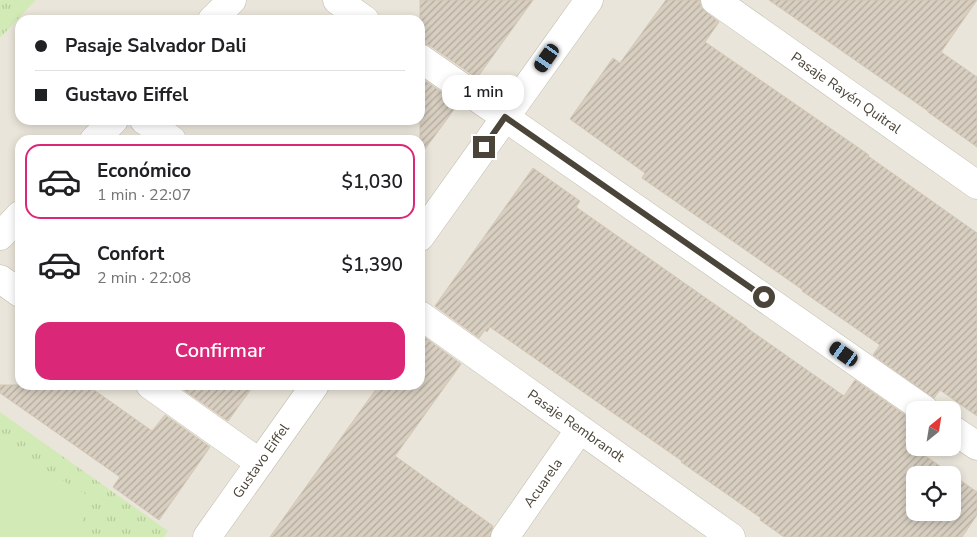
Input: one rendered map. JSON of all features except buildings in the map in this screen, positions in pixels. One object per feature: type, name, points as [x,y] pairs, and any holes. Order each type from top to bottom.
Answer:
[{"type":"street","points":[[217,15],[232,0]]},
{"type":"street","points":[[337,0],[358,15]]},
{"type":"street","points":[[425,231],[589,0]]},
{"type":"street","name":"Pasaje Rayén Quitral","points":[[715,0],[977,185]]},
{"type":"street","points":[[425,61],[912,401]]},
{"type":"street","points":[[99,135],[109,125]]},
{"type":"street","points":[[151,125],[165,135]]},
{"type":"street","points":[[0,236],[15,220]]},
{"type":"street","points":[[0,279],[15,290]]},
{"type":"street","name":"Pasaje Rembrandt","points":[[425,319],[731,537]]},
{"type":"street","points":[[157,390],[260,463]]},
{"type":"street","name":"Gustavo Eiffel","points":[[207,537],[311,390]]},
{"type":"street","name":"Acuarela","points":[[505,537],[580,429]]},
{"type":"street","points":[[961,435],[977,446]]},
{"type":"shaded area","points":[[36,0],[977,0],[977,537],[0,537],[0,38],[15,22],[15,125],[425,125],[425,15],[22,15]]},
{"type":"green space","points":[[0,0],[36,0],[22,15],[15,15],[15,22],[0,38]]},
{"type":"green space","points":[[0,412],[168,531],[164,537],[0,537]]},
{"type":"green space","points":[[0,442],[95,500],[72,537],[0,537]]},
{"type":"route","points":[[484,147],[505,117],[764,297]]}]
